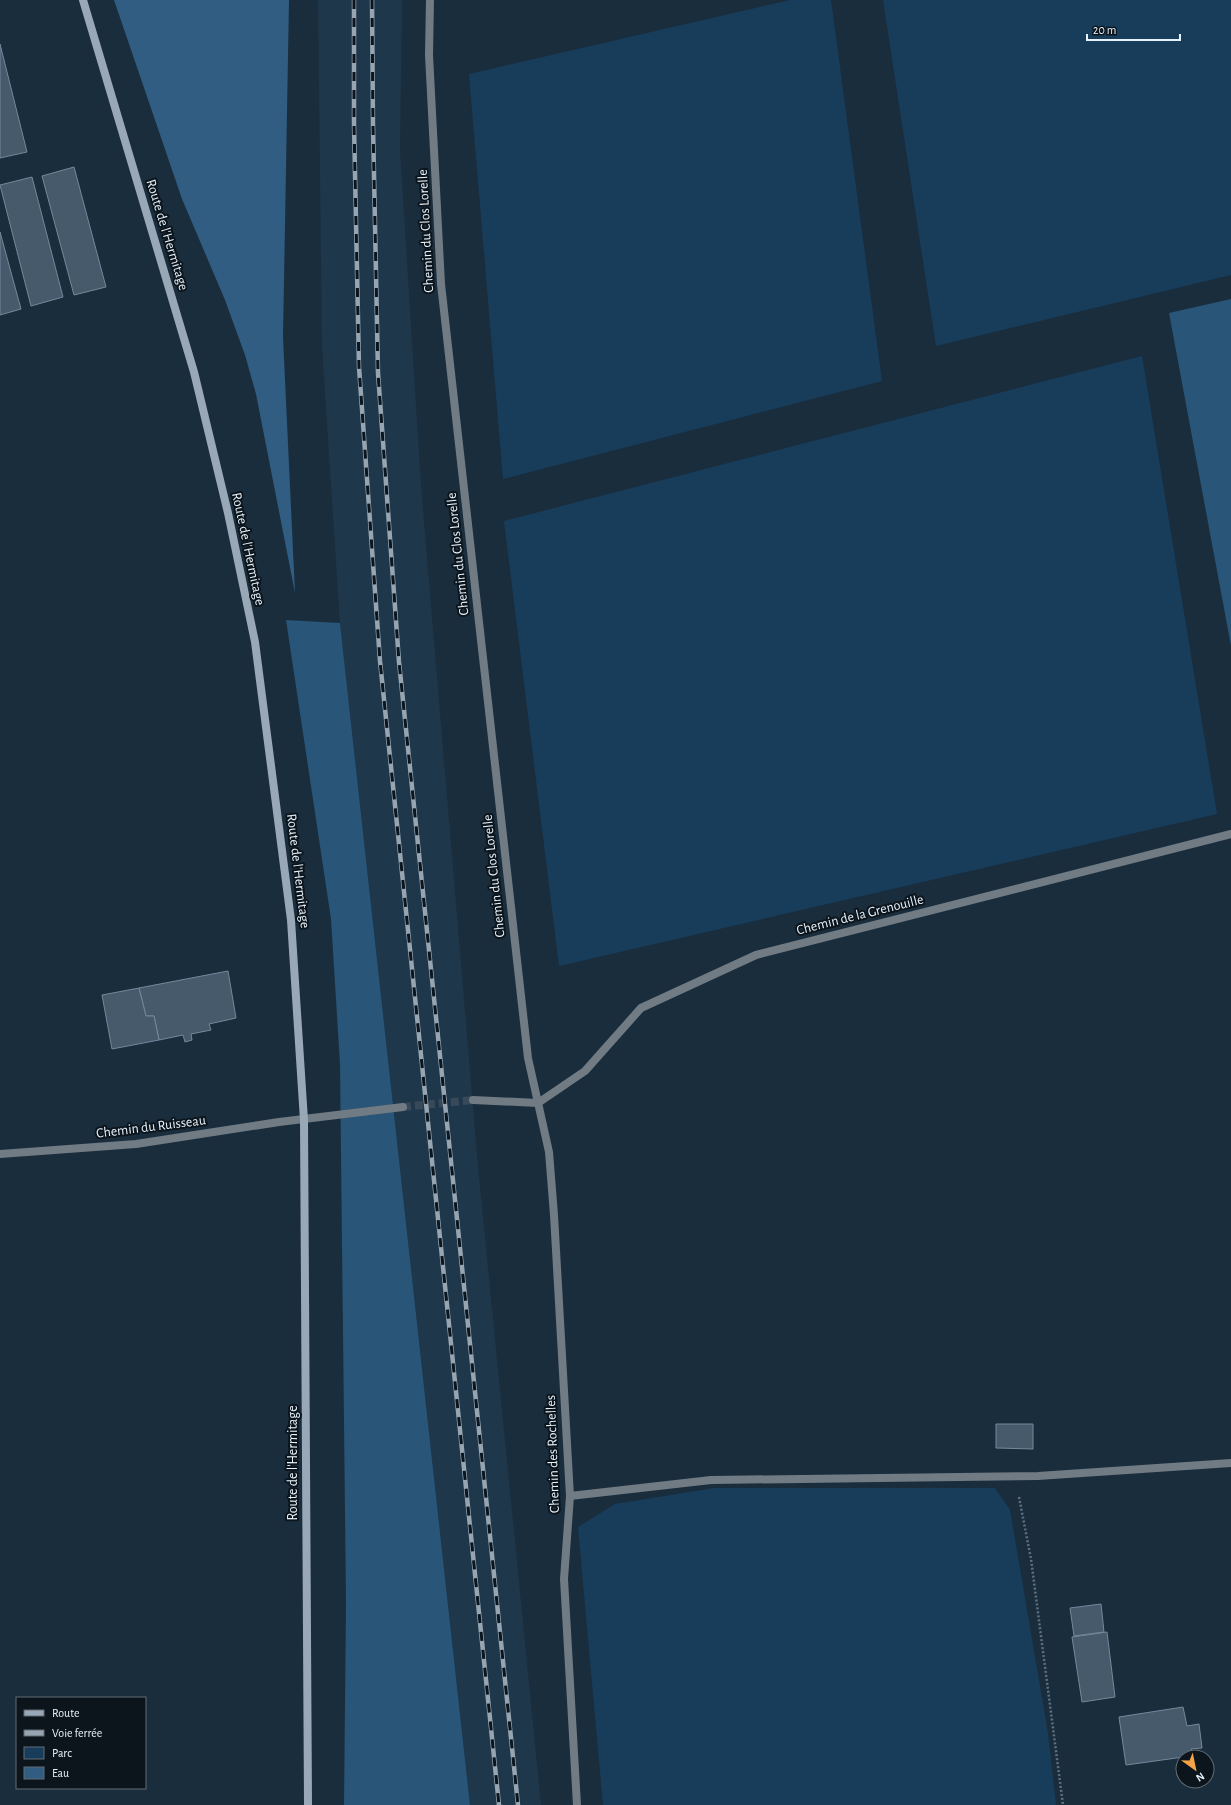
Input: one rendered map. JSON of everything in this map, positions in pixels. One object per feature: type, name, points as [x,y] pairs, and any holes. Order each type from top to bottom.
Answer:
[{"type":"street","name":"Route de l'Hermitage","points":[[83,0],[194,372],[228,513],[255,642],[292,920],[304,1120],[308,1805]]},
{"type":"street","name":"Chemin du Clos Lorelle","points":[[430,0],[430,55],[441,284],[528,1058],[538,1103]]},
{"type":"street","name":"Chemin de la Grenouille","points":[[538,1103],[585,1071],[641,1008],[756,954],[1231,834]]},
{"type":"street","points":[[473,1100],[538,1103]]},
{"type":"street","name":"Chemin des Rochelles","points":[[538,1103],[549,1152],[570,1496],[564,1579],[577,1805]]},
{"type":"street","points":[[304,1120],[403,1106]]},
{"type":"street","name":"Chemin du Ruisseau","points":[[0,1154],[136,1144],[304,1120]]},
{"type":"street","points":[[570,1496],[711,1480],[1014,1475],[1038,1476],[1231,1463]]},
{"type":"path","points":[[1014,1475],[1031,1559],[1063,1805]]},
{"type":"shaded area","points":[[318,0],[402,0],[400,150],[421,486],[478,1167],[541,1805],[470,1805],[340,623],[322,347]]},
{"type":"shaded area","points":[[1231,299],[1231,646],[1169,313]]},
{"type":"shaded area","points":[[286,620],[340,623],[470,1805],[344,1805],[346,1604],[340,1064],[331,919]]},
{"type":"green space","points":[[790,0],[831,0],[882,381],[503,479],[469,74]]},
{"type":"green space","points":[[883,0],[1231,0],[1231,275],[936,346]]},
{"type":"green space","points":[[1142,356],[1217,814],[559,966],[504,521]]},
{"type":"green space","points":[[714,1488],[995,1488],[1010,1510],[1048,1733],[1056,1805],[603,1805],[578,1527],[615,1504]]},
{"type":"water","points":[[114,0],[289,0],[283,337],[295,593],[256,394],[245,355],[225,300],[182,199]]},
{"type":"building","points":[[0,44],[27,152],[0,158]]},
{"type":"building","points":[[74,167],[106,287],[74,295],[42,176]]},
{"type":"building","points":[[32,177],[63,297],[31,306],[0,185]]},
{"type":"building","points":[[0,232],[21,309],[0,315]]},
{"type":"building","points":[[228,971],[236,1018],[209,1024],[211,1030],[191,1034],[192,1040],[185,1042],[183,1035],[159,1040],[154,1016],[146,1016],[139,988]]},
{"type":"building","points":[[139,988],[146,1016],[154,1016],[159,1040],[112,1049],[102,995]]},
{"type":"building","points":[[996,1424],[1033,1424],[1033,1449],[996,1448]]},
{"type":"building","points":[[1101,1604],[1104,1632],[1074,1636],[1070,1608]]},
{"type":"building","points":[[1107,1632],[1115,1697],[1082,1702],[1072,1637]]},
{"type":"building","points":[[1183,1707],[1187,1726],[1199,1724],[1202,1748],[1175,1749],[1175,1758],[1126,1765],[1119,1717]]},
{"type":"tunnel","points":[[403,1107],[473,1100]]},
{"type":"railway","points":[[354,0],[354,124],[359,367],[380,661],[499,1805]]},
{"type":"railway","points":[[372,0],[378,373],[399,662],[518,1805]]}]
